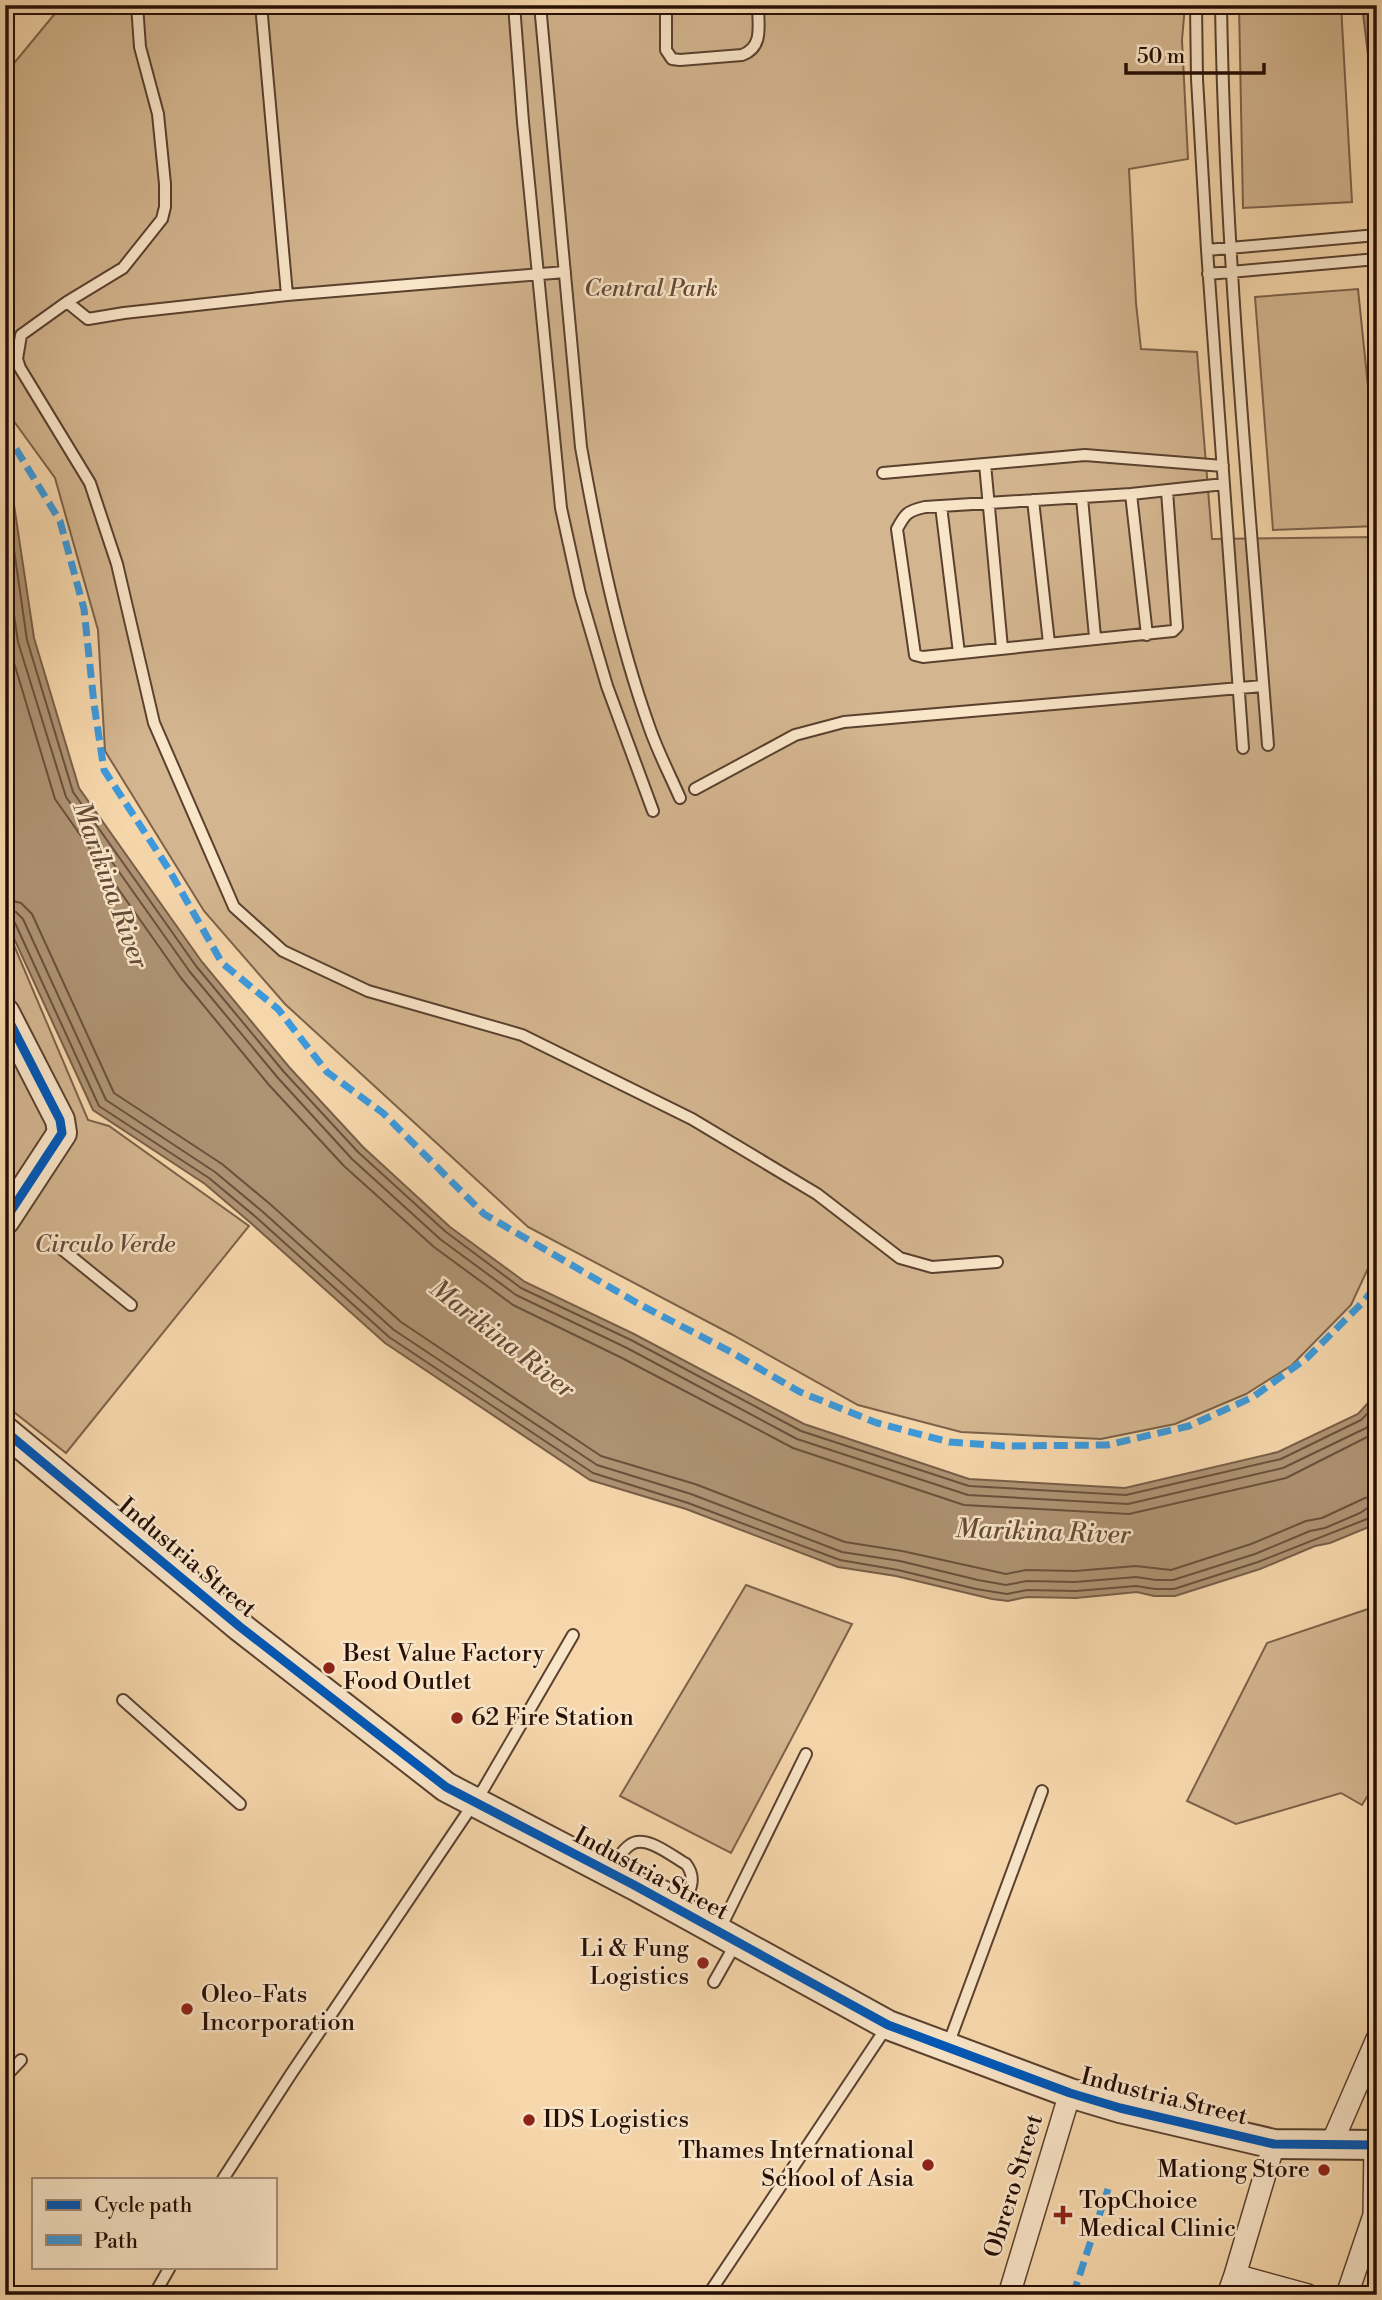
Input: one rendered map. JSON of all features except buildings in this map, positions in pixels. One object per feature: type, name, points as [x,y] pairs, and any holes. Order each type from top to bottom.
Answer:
[{"type":"street","points":[[5,1013],[60,1119],[62,1133],[5,1220]]},
{"type":"street","name":"Industria Street","points":[[5,1431],[239,1626],[446,1787],[473,1803],[617,1867],[683,1904],[727,1937],[888,2025],[1070,2094],[1274,2144],[1376,2145]]},
{"type":"street","points":[[1331,2145],[1377,2039]]},
{"type":"street","name":"Obrero Street","points":[[1009,2295],[1070,2094]]},
{"type":"street","points":[[1274,2144],[1232,2285],[1308,2295]]},
{"type":"street","points":[[1347,2295],[1374,2215],[1376,2145]]},
{"type":"lane","points":[[137,5],[140,47],[158,114],[165,207],[162,219],[122,268],[21,335],[17,359],[90,483],[117,564],[154,723],[234,907],[283,951],[368,991],[522,1035],[692,1119],[817,1194],[900,1258],[932,1267],[998,1262]]},
{"type":"lane","points":[[261,5],[287,296]]},
{"type":"lane","points":[[514,5],[537,275],[561,508],[580,594],[607,686],[653,811]]},
{"type":"lane","points":[[540,5],[581,447],[613,605],[650,730],[680,798]]},
{"type":"lane","points":[[666,5],[667,55],[671,59],[680,60],[751,52],[757,45],[758,5]]},
{"type":"lane","points":[[1196,5],[1197,79],[1208,274],[1243,748]]},
{"type":"lane","points":[[1221,5],[1231,248],[1268,745]]},
{"type":"lane","points":[[1207,250],[1377,235]]},
{"type":"lane","points":[[1208,274],[1377,259]]},
{"type":"lane","points":[[67,302],[88,319],[287,296],[565,272]]},
{"type":"lane","points":[[883,473],[1085,456],[1223,466]]},
{"type":"lane","points":[[985,464],[1002,648]]},
{"type":"lane","points":[[1167,491],[1177,627],[1173,631],[1095,637],[923,657],[915,655],[897,530],[904,515],[912,510],[1224,485]]},
{"type":"lane","points":[[1131,494],[1147,635]]},
{"type":"lane","points":[[1082,498],[1095,637]]},
{"type":"lane","points":[[1033,500],[1049,643]]},
{"type":"lane","points":[[941,506],[959,653]]},
{"type":"lane","points":[[695,789],[795,735],[844,722],[1263,686]]},
{"type":"lane","points":[[63,1250],[131,1305]]},
{"type":"lane","points":[[224,2178],[473,1803],[573,1635]]},
{"type":"lane","points":[[123,1700],[240,1804]]},
{"type":"lane","points":[[714,1982],[727,1937],[806,1754]]},
{"type":"lane","points":[[947,2048],[1042,1791]]},
{"type":"lane","points":[[617,1867],[628,1846],[642,1841],[686,1864],[690,1869],[691,1889],[683,1904],[651,1880]]},
{"type":"lane","points":[[708,2295],[888,2025]]},
{"type":"lane","points":[[5,2077],[21,2060]]},
{"type":"lane","points":[[155,2295],[169,2268]]},
{"type":"green space","name":"Central Park","points":[[62,5],[1185,5],[1182,40],[1188,159],[1129,169],[1141,349],[1197,352],[1212,539],[1377,537],[1377,1249],[1351,1305],[1292,1365],[1246,1394],[1175,1424],[1101,1439],[961,1432],[858,1405],[731,1334],[528,1227],[285,1004],[204,911],[105,751],[98,630],[55,478],[5,409],[5,74]]},
{"type":"green space","points":[[1239,5],[1341,5],[1352,202],[1243,208]]},
{"type":"green space","points":[[1358,289],[1377,474],[1377,526],[1273,530],[1255,297]]},
{"type":"green space","name":"Circulo Verde","points":[[5,924],[88,1120],[109,1126],[249,1226],[66,1453],[5,1405]]},
{"type":"green space","points":[[746,1585],[852,1624],[731,1853],[620,1796]]},
{"type":"green space","points":[[1377,1606],[1377,1781],[1362,1805],[1341,1793],[1236,1824],[1187,1801],[1267,1643]]},
{"type":"water","points":[[1362,5],[1377,5],[1377,130]]},
{"type":"water","name":"Marikina River","points":[[5,493],[14,505],[34,638],[79,788],[202,962],[289,1067],[363,1147],[450,1227],[525,1282],[634,1334],[804,1424],[969,1479],[1125,1488],[1278,1452],[1358,1414],[1377,1393],[1377,1520],[1369,1527],[1330,1543],[1175,1596],[1154,1596],[1137,1592],[1076,1598],[1027,1597],[1008,1601],[992,1599],[896,1576],[838,1567],[686,1509],[590,1480],[385,1343],[205,1184],[93,1110],[5,919]]},
{"type":"marked path","points":[[5,431],[60,521],[84,609],[104,770],[168,868],[222,963],[278,1009],[327,1072],[383,1113],[484,1214],[637,1303],[800,1392],[877,1423],[949,1442],[1004,1446],[1107,1445],[1189,1426],[1253,1397],[1307,1358],[1365,1300],[1377,1284]]},
{"type":"marked path","points":[[1073,2295],[1108,2189]]},
{"type":"cycle path","points":[[5,1013],[60,1120],[62,1133],[5,1220]]},
{"type":"cycle path","points":[[5,1431],[239,1626],[446,1787],[634,1885],[888,2025],[1070,2093],[1120,2108],[1274,2144],[1377,2145]]},
{"type":"place","name":"Best Value Factory Food Outlet","points":[[329,1668]]},
{"type":"place","name":"62 Fire Station","points":[[457,1718]]},
{"type":"place","name":"Li & Fung Logistics","points":[[703,1963]]},
{"type":"place","name":"Oleo-Fats Incorporation","points":[[187,2009]]},
{"type":"place","name":"IDS Logistics","points":[[529,2120]]},
{"type":"place","name":"Thames International School of Asia","points":[[928,2165]]},
{"type":"place","name":"Mationg Store","points":[[1324,2170]]},
{"type":"place","name":"TopChoice Medical Clinic","points":[[1063,2215]]}]
